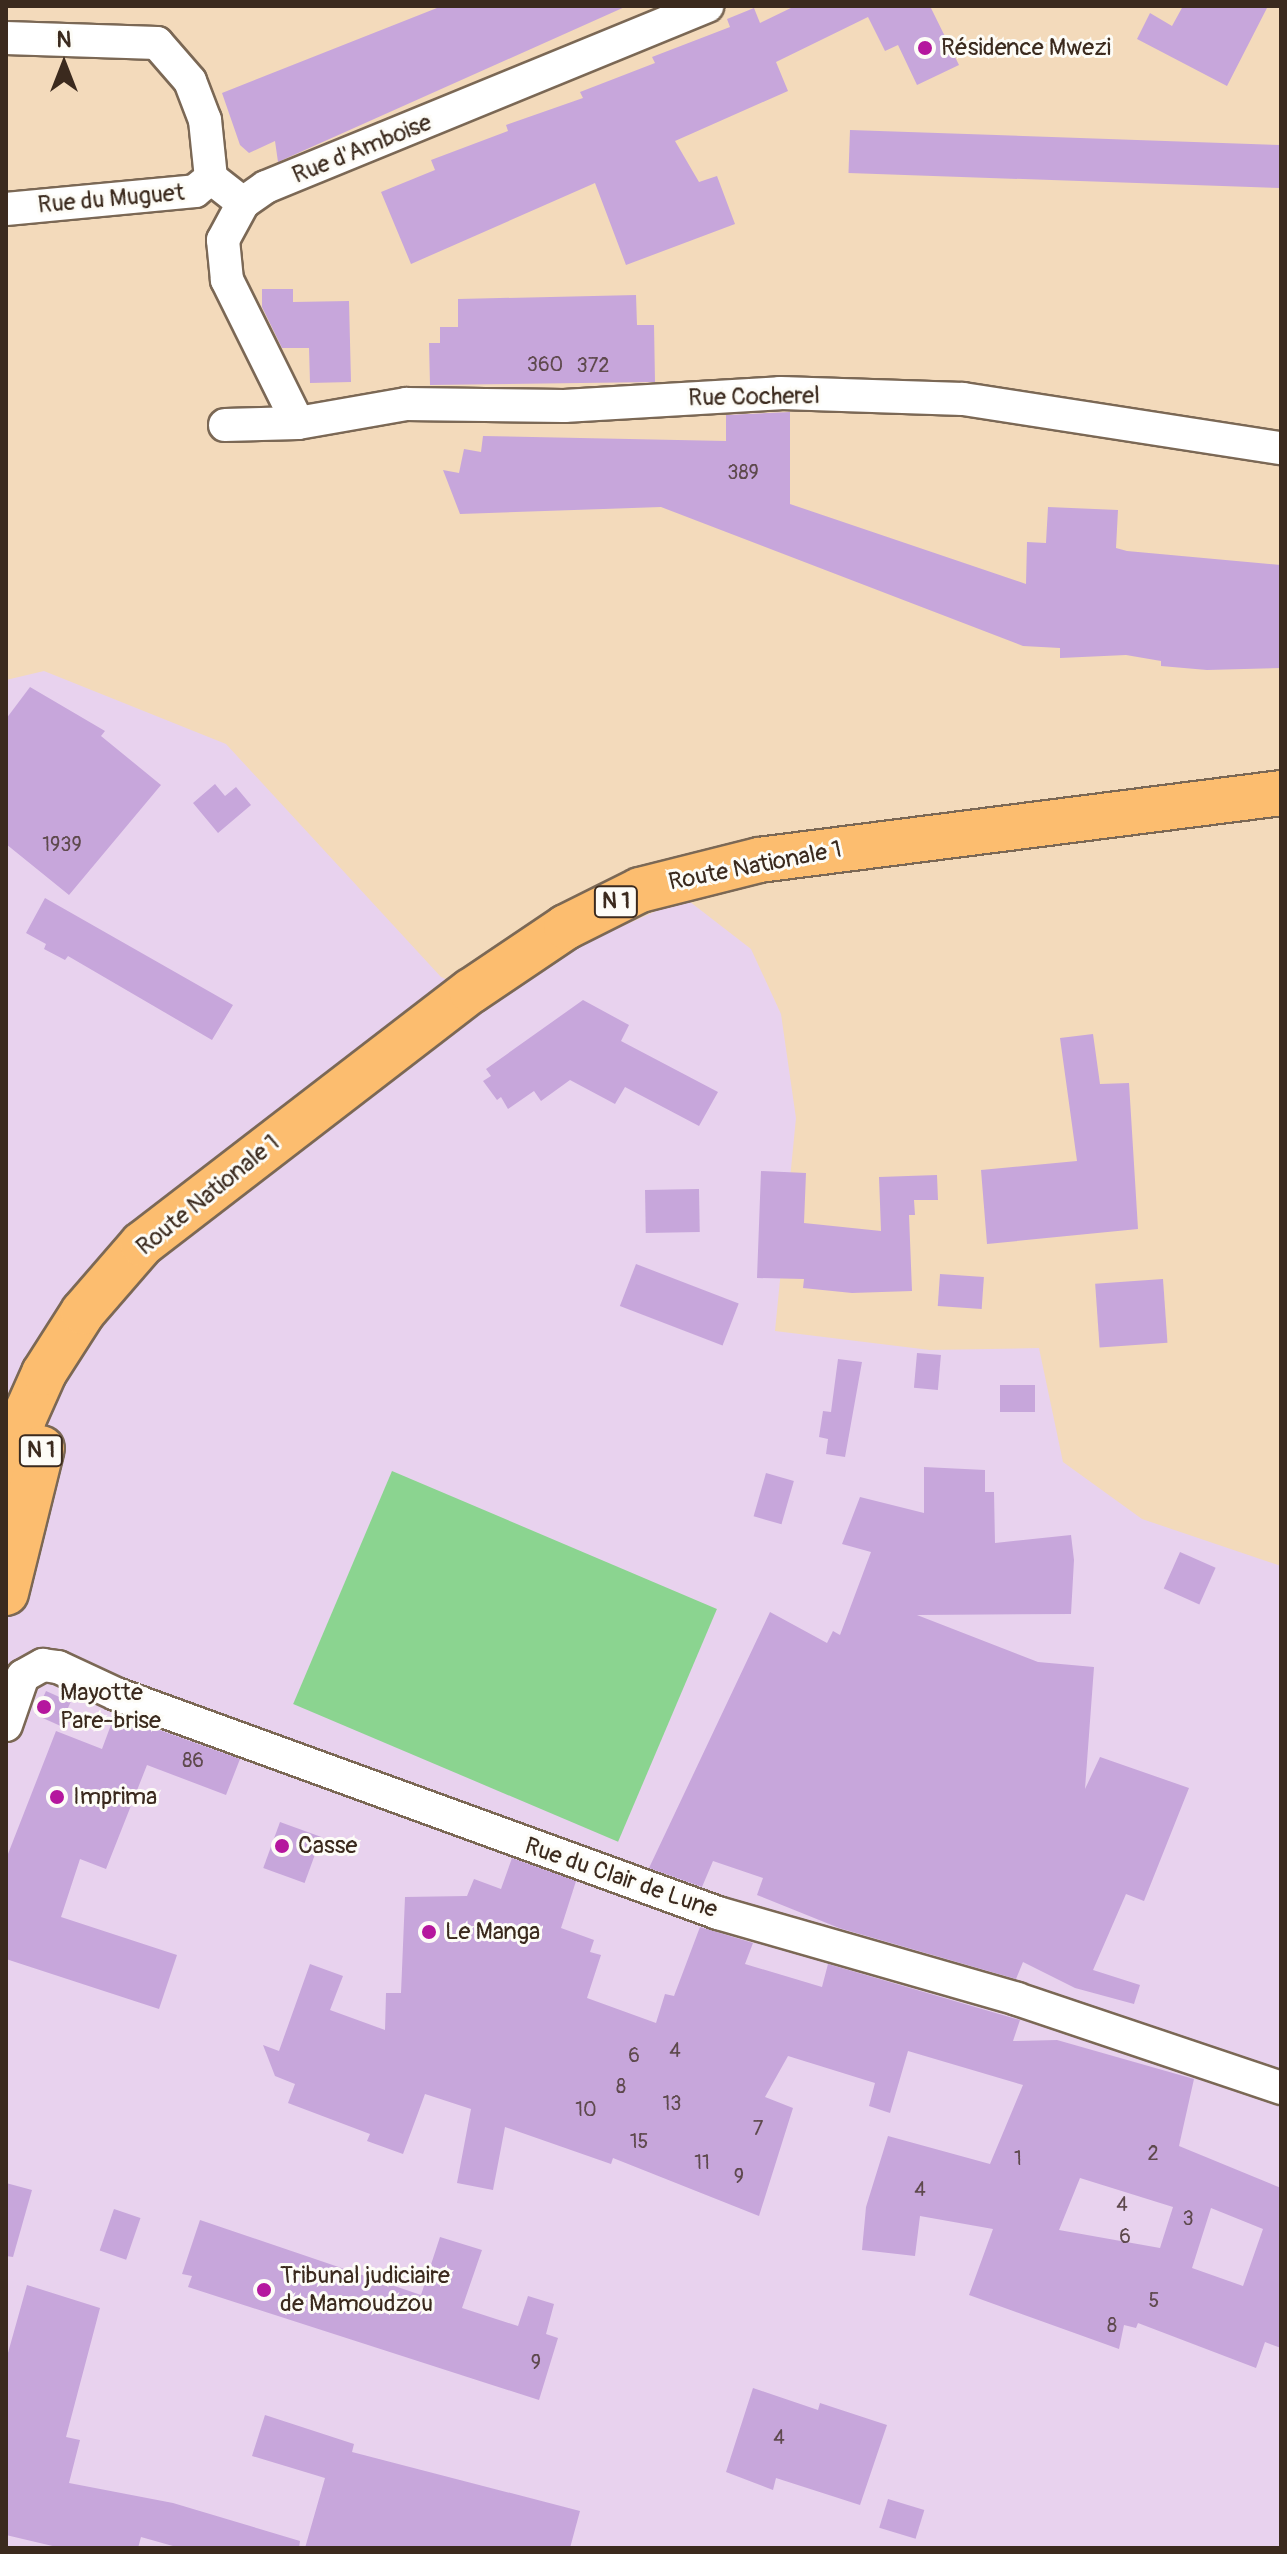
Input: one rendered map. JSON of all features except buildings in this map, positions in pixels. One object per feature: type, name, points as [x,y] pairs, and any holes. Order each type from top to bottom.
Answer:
[{"type":"main road","name":"Route Nationale 1","points":[[6,1483],[24,1418],[44,1373],[83,1312],[142,1244],[390,1052],[566,927],[640,890],[759,860],[1281,793]]},
{"type":"main road","name":"Route Nationale 1","points":[[6,1593],[83,1312]]},
{"type":"street","name":"Rue d'Amboise","points":[[243,203],[266,187],[707,6]]},
{"type":"street","name":"Rue du Muguet","points":[[6,38],[157,43],[190,81],[205,120],[211,178],[243,203]]},
{"type":"street","name":"Rue du Muguet","points":[[6,209],[195,191],[211,178]]},
{"type":"street","points":[[243,203],[223,240],[227,280],[298,423]]},
{"type":"street","name":"Rue Cocherel","points":[[225,425],[298,423],[406,404],[564,406],[780,393],[963,399],[1281,448]]},
{"type":"street","name":"Rue du Clair de Lune","points":[[6,1725],[23,1676],[43,1665],[58,1667],[116,1694],[718,1913],[1017,1999],[1281,2088]]},
{"type":"shaded area","points":[[44,671],[226,744],[441,977],[494,1001],[574,948],[685,898],[751,949],[781,1014],[796,1118],[775,1331],[930,1350],[1039,1348],[1063,1462],[1142,1519],[1281,1566],[1281,2548],[6,2548],[6,680]]},
{"type":"green space","points":[[392,1471],[717,1609],[618,1842],[293,1704]]},
{"type":"place","name":"Résidence Mwezi","points":[[925,48]]},
{"type":"place","name":"Mayotte Pare-brise","points":[[44,1707]]},
{"type":"place","name":"Imprima","points":[[57,1797]]},
{"type":"place","name":"Casse","points":[[282,1846]]},
{"type":"place","name":"Le Manga","points":[[429,1932]]},
{"type":"place","name":"Tribunal judiciaire de Mamoudzou","points":[[264,2290]]}]
